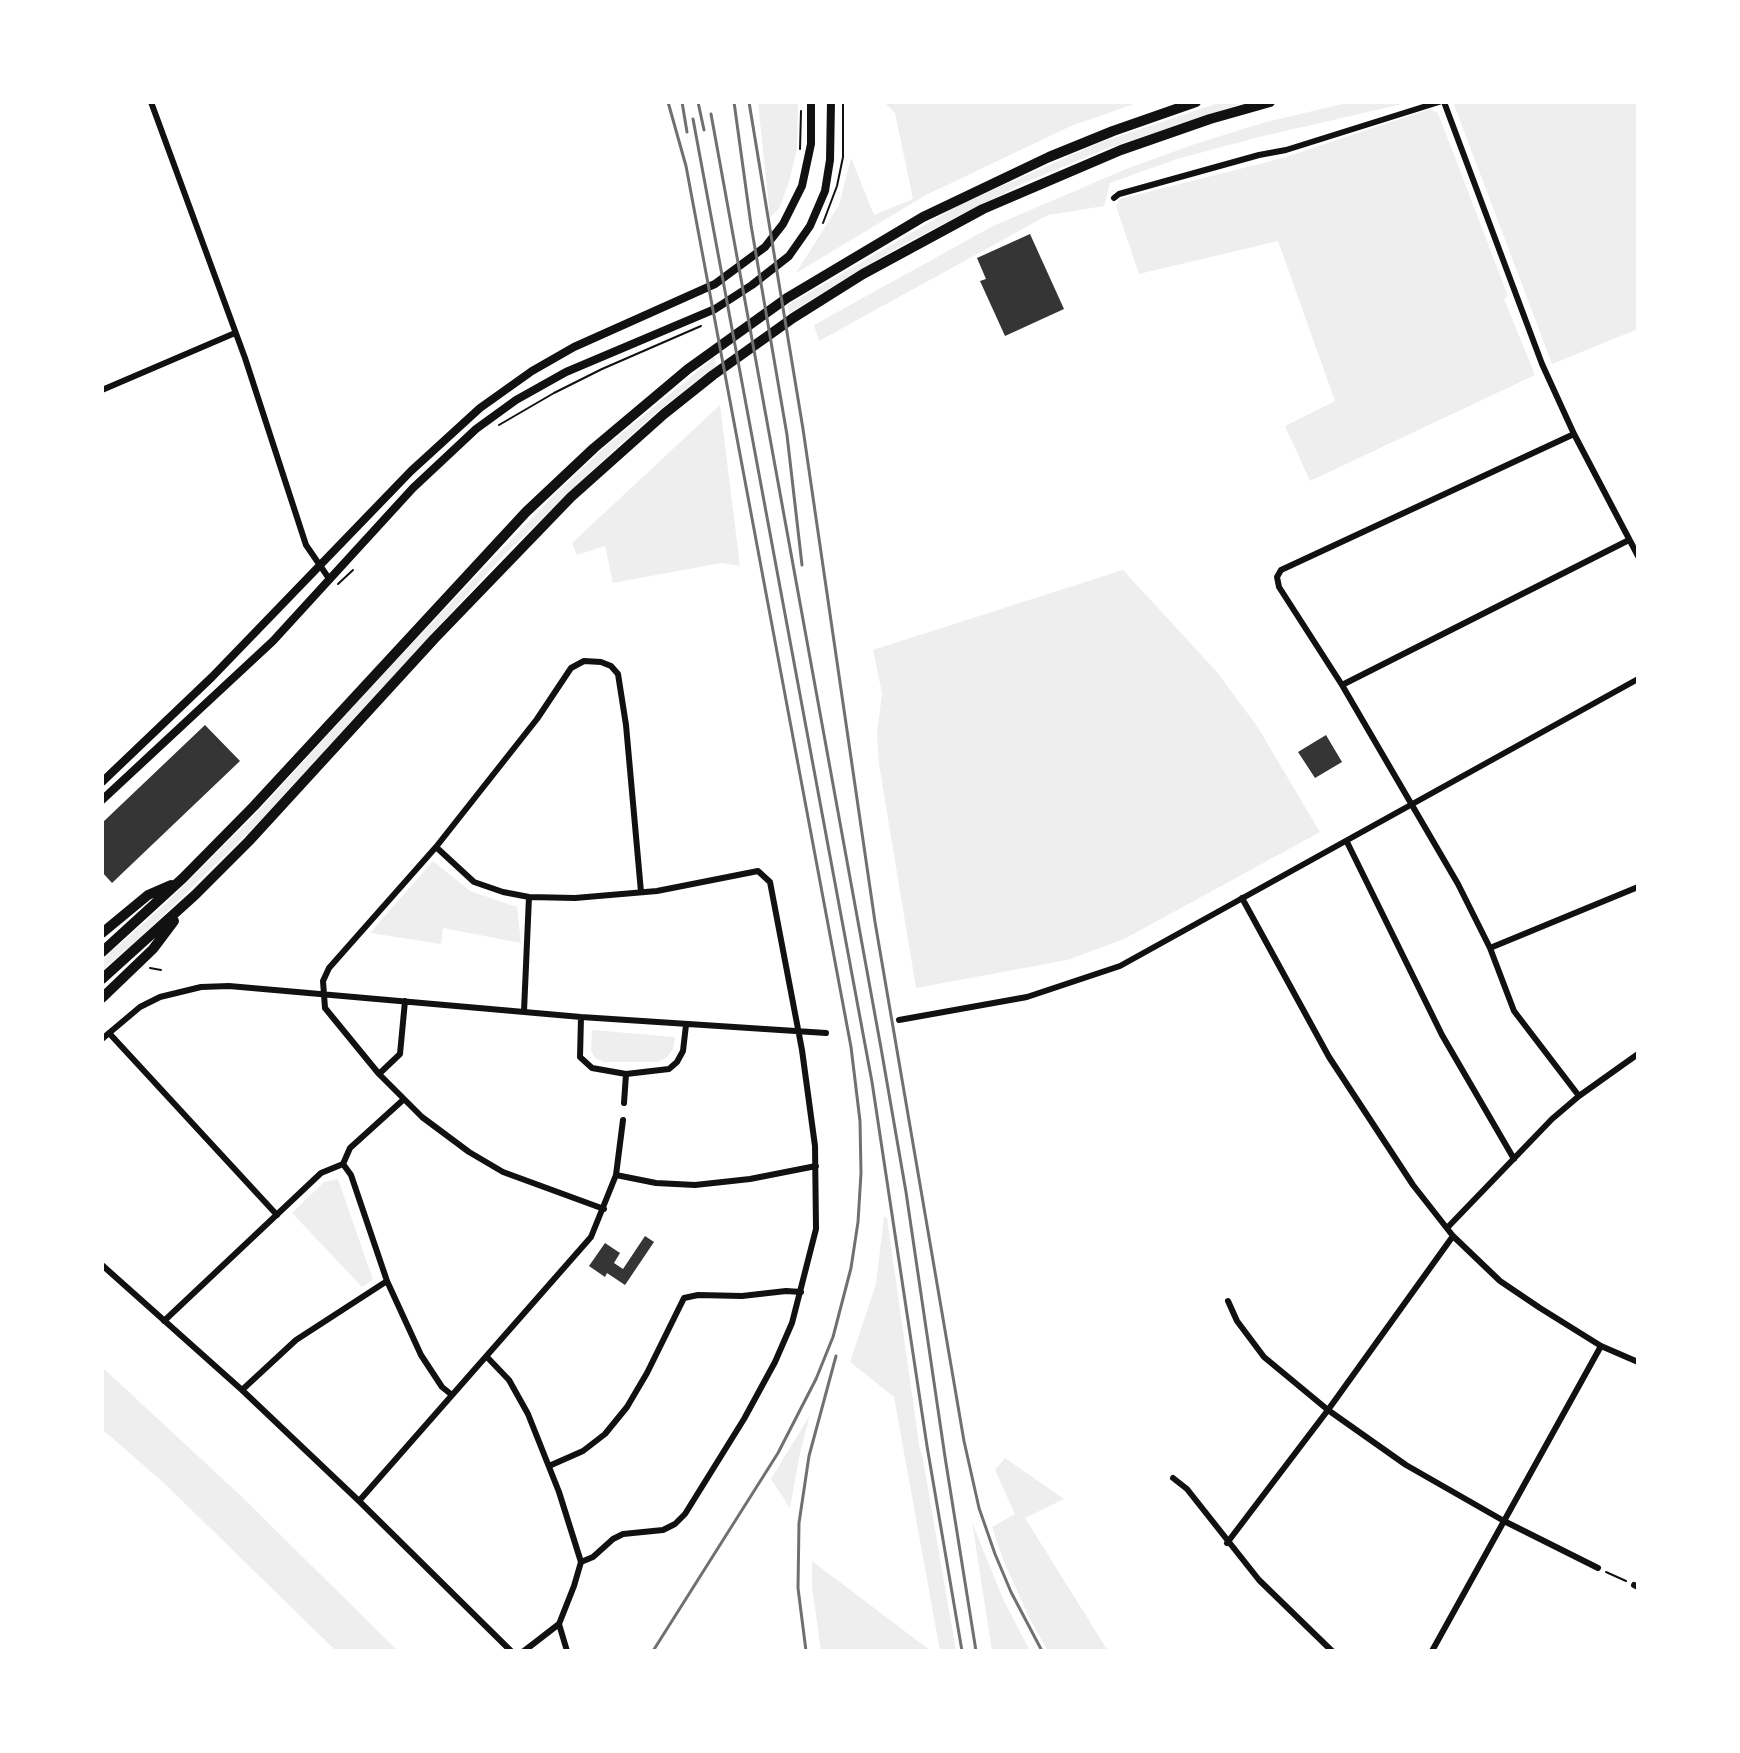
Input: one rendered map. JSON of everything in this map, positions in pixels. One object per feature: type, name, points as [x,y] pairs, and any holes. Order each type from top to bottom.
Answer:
[{"type":"highway","points":[[102,952],[180,881],[254,806],[517,522],[594,448],[697,362],[856,254],[933,212],[1089,140],[1196,102]]},
{"type":"highway","points":[[102,979],[195,895],[292,795],[514,554],[614,457],[713,375],[793,318],[863,274],[983,209],[1121,150],[1270,102]]},
{"type":"highway","points":[[102,933],[148,895],[180,881]]},
{"type":"highway","points":[[102,998],[153,949],[195,895]]},
{"type":"main road","points":[[102,782],[202,687],[426,456],[480,408],[551,359],[723,279],[754,258],[778,232],[805,178],[811,144],[811,102]]},
{"type":"main road","points":[[102,800],[245,668],[426,475],[469,435],[509,405],[591,360],[733,299],[789,256],[810,226],[822,199],[829,170],[831,102]]},
{"type":"street","points":[[151,102],[235,333],[302,531],[319,567],[330,580]]},
{"type":"street","points":[[1114,198],[1119,194],[1286,150],[1374,120],[1442,102],[1542,364],[1574,434],[1638,556]]},
{"type":"street","points":[[102,390],[235,333]]},
{"type":"street","points":[[1574,434],[1281,570],[1277,577],[1279,587],[1342,685],[1458,884],[1490,948],[1514,1011],[1579,1096]]},
{"type":"street","points":[[1342,685],[1629,540]]},
{"type":"street","points":[[604,1209],[503,1172],[449,1138],[403,1100],[325,1008],[323,981],[329,968],[436,847],[537,719],[571,668],[584,661],[611,666],[618,674],[626,725],[641,892]]},
{"type":"street","points":[[899,1020],[1027,997],[1131,961],[1638,679]]},
{"type":"street","points":[[1347,842],[1442,1035],[1514,1159]]},
{"type":"street","points":[[436,847],[474,882],[529,897],[575,898],[641,892],[758,871],[770,882],[797,1032],[816,1166],[816,1229],[801,1292],[775,1362],[685,1514],[663,1530],[623,1534],[593,1557],[581,1562]]},
{"type":"street","points":[[1490,948],[1638,887]]},
{"type":"street","points":[[524,1011],[529,897]]},
{"type":"street","points":[[1242,898],[1329,1057],[1406,1176],[1453,1236],[1500,1281],[1601,1346],[1638,1362]]},
{"type":"street","points":[[102,1039],[140,1007],[180,991],[229,986],[581,1017],[826,1033]]},
{"type":"street","points":[[379,1074],[400,1054],[405,1001]]},
{"type":"street","points":[[581,1017],[580,1057],[592,1068],[626,1074],[669,1069],[683,1051],[686,1025]]},
{"type":"street","points":[[109,1033],[277,1215]]},
{"type":"street","points":[[1447,1228],[1579,1096],[1638,1054]]},
{"type":"street","points":[[624,1103],[626,1074]]},
{"type":"street","points":[[164,1321],[321,1173],[343,1164],[350,1148],[403,1100]]},
{"type":"street","points":[[359,1501],[591,1237],[616,1175],[623,1120]]},
{"type":"street","points":[[343,1164],[351,1175],[387,1281],[421,1355],[442,1387],[452,1395]]},
{"type":"street","points":[[616,1175],[656,1183],[695,1185],[736,1181],[816,1166]]},
{"type":"street","points":[[1227,1543],[1328,1410],[1453,1236]]},
{"type":"street","points":[[102,1265],[242,1390],[511,1651]]},
{"type":"street","points":[[242,1390],[296,1340],[387,1281]]},
{"type":"street","points":[[549,1466],[583,1451],[605,1434],[627,1407],[684,1298],[689,1295],[742,1296],[801,1292]]},
{"type":"street","points":[[1228,1301],[1237,1321],[1264,1357],[1328,1410],[1406,1465],[1504,1521],[1598,1568]]},
{"type":"street","points":[[1432,1651],[1601,1346]]},
{"type":"street","points":[[487,1357],[509,1380],[528,1414],[581,1562],[559,1624],[524,1651]]},
{"type":"street","points":[[1173,1478],[1187,1489],[1259,1580],[1332,1651]]},
{"type":"street","points":[[559,1624],[567,1651]]},
{"type":"path","points":[[799,149],[801,106]]},
{"type":"path","points":[[1598,1568],[1636,1586]]},
{"type":"shaded area","points":[[758,102],[798,102],[797,149],[789,182],[779,209],[770,217]]},
{"type":"shaded area","points":[[884,102],[1140,102],[1071,126],[926,195],[796,273],[839,205],[851,158],[874,215],[913,199],[895,113]]},
{"type":"shaded area","points":[[1221,102],[1246,102],[1103,150],[1020,185],[900,246],[789,313],[788,305],[959,205],[1099,143]]},
{"type":"shaded area","points":[[1351,102],[1411,102],[1177,159],[1110,183],[1104,206],[1048,215],[819,341],[814,325],[993,226],[1131,167],[1198,143],[1266,122]]},
{"type":"shaded area","points":[[1453,102],[1638,102],[1638,329],[1552,364]]},
{"type":"shaded area","points":[[1430,109],[1438,113],[1508,296],[1504,299],[1535,375],[1310,481],[1285,426],[1335,401],[1278,241],[1139,274],[1116,206],[1120,199],[1283,158]]},
{"type":"shaded area","points":[[715,357],[716,366],[611,453],[504,555],[259,822],[141,937],[102,970],[102,960],[161,908],[251,819],[384,673],[550,499],[604,448]]},
{"type":"shaded area","points":[[720,405],[740,566],[721,563],[613,583],[605,546],[577,555],[572,543]]},
{"type":"shaded area","points":[[1123,570],[1216,671],[1257,726],[1320,832],[1124,939],[1067,960],[916,988],[879,764],[877,734],[882,693],[873,650]]},
{"type":"shaded area","points":[[433,861],[470,891],[517,907],[521,943],[443,928],[441,944],[370,933]]},
{"type":"shaded area","points":[[592,1030],[675,1037],[673,1049],[658,1062],[604,1062],[595,1058],[591,1050]]},
{"type":"shaded area","points":[[338,1179],[373,1280],[362,1287],[292,1213],[324,1182]]},
{"type":"shaded area","points":[[884,1216],[887,1218],[920,1451],[956,1651],[940,1651],[894,1397],[850,1362],[876,1284]]},
{"type":"shaded area","points":[[102,1367],[240,1495],[398,1651],[336,1651],[165,1484],[102,1429]]},
{"type":"shaded area","points":[[810,1415],[800,1453],[790,1508],[771,1479]]},
{"type":"shaded area","points":[[1005,1458],[1064,1499],[1025,1518],[1108,1651],[1048,1651],[1030,1619],[992,1527],[1015,1514],[995,1470]]},
{"type":"shaded area","points":[[972,1522],[1003,1599],[1030,1651],[992,1651]]},
{"type":"shaded area","points":[[812,1561],[931,1651],[821,1651],[812,1587]]},
{"type":"building","points":[[1030,234],[1064,309],[1005,336],[980,281],[986,279],[977,258]]},
{"type":"building","points":[[205,725],[240,761],[112,883],[102,872],[102,823]]},
{"type":"building","points":[[1326,735],[1342,762],[1315,778],[1298,752]]},
{"type":"building","points":[[645,1236],[654,1242],[625,1285],[589,1266],[605,1243],[620,1253],[614,1263],[623,1269]]},
{"type":"railway","points":[[653,1651],[778,1453],[816,1379],[833,1337],[851,1268],[861,1173],[860,1121],[851,1047],[686,166],[668,102]]},
{"type":"railway","points":[[682,102],[687,132]]},
{"type":"railway","points":[[698,102],[704,130]]},
{"type":"railway","points":[[734,102],[751,225],[787,435],[802,565]]},
{"type":"railway","points":[[749,102],[803,429],[875,922],[964,1441],[979,1508],[995,1554],[1042,1651]]},
{"type":"railway","points":[[711,114],[906,1192],[976,1651]]},
{"type":"railway","points":[[693,119],[872,1082],[927,1446],[962,1651]]},
{"type":"railway","points":[[806,1651],[798,1588],[799,1523],[809,1456],[836,1356]]}]
